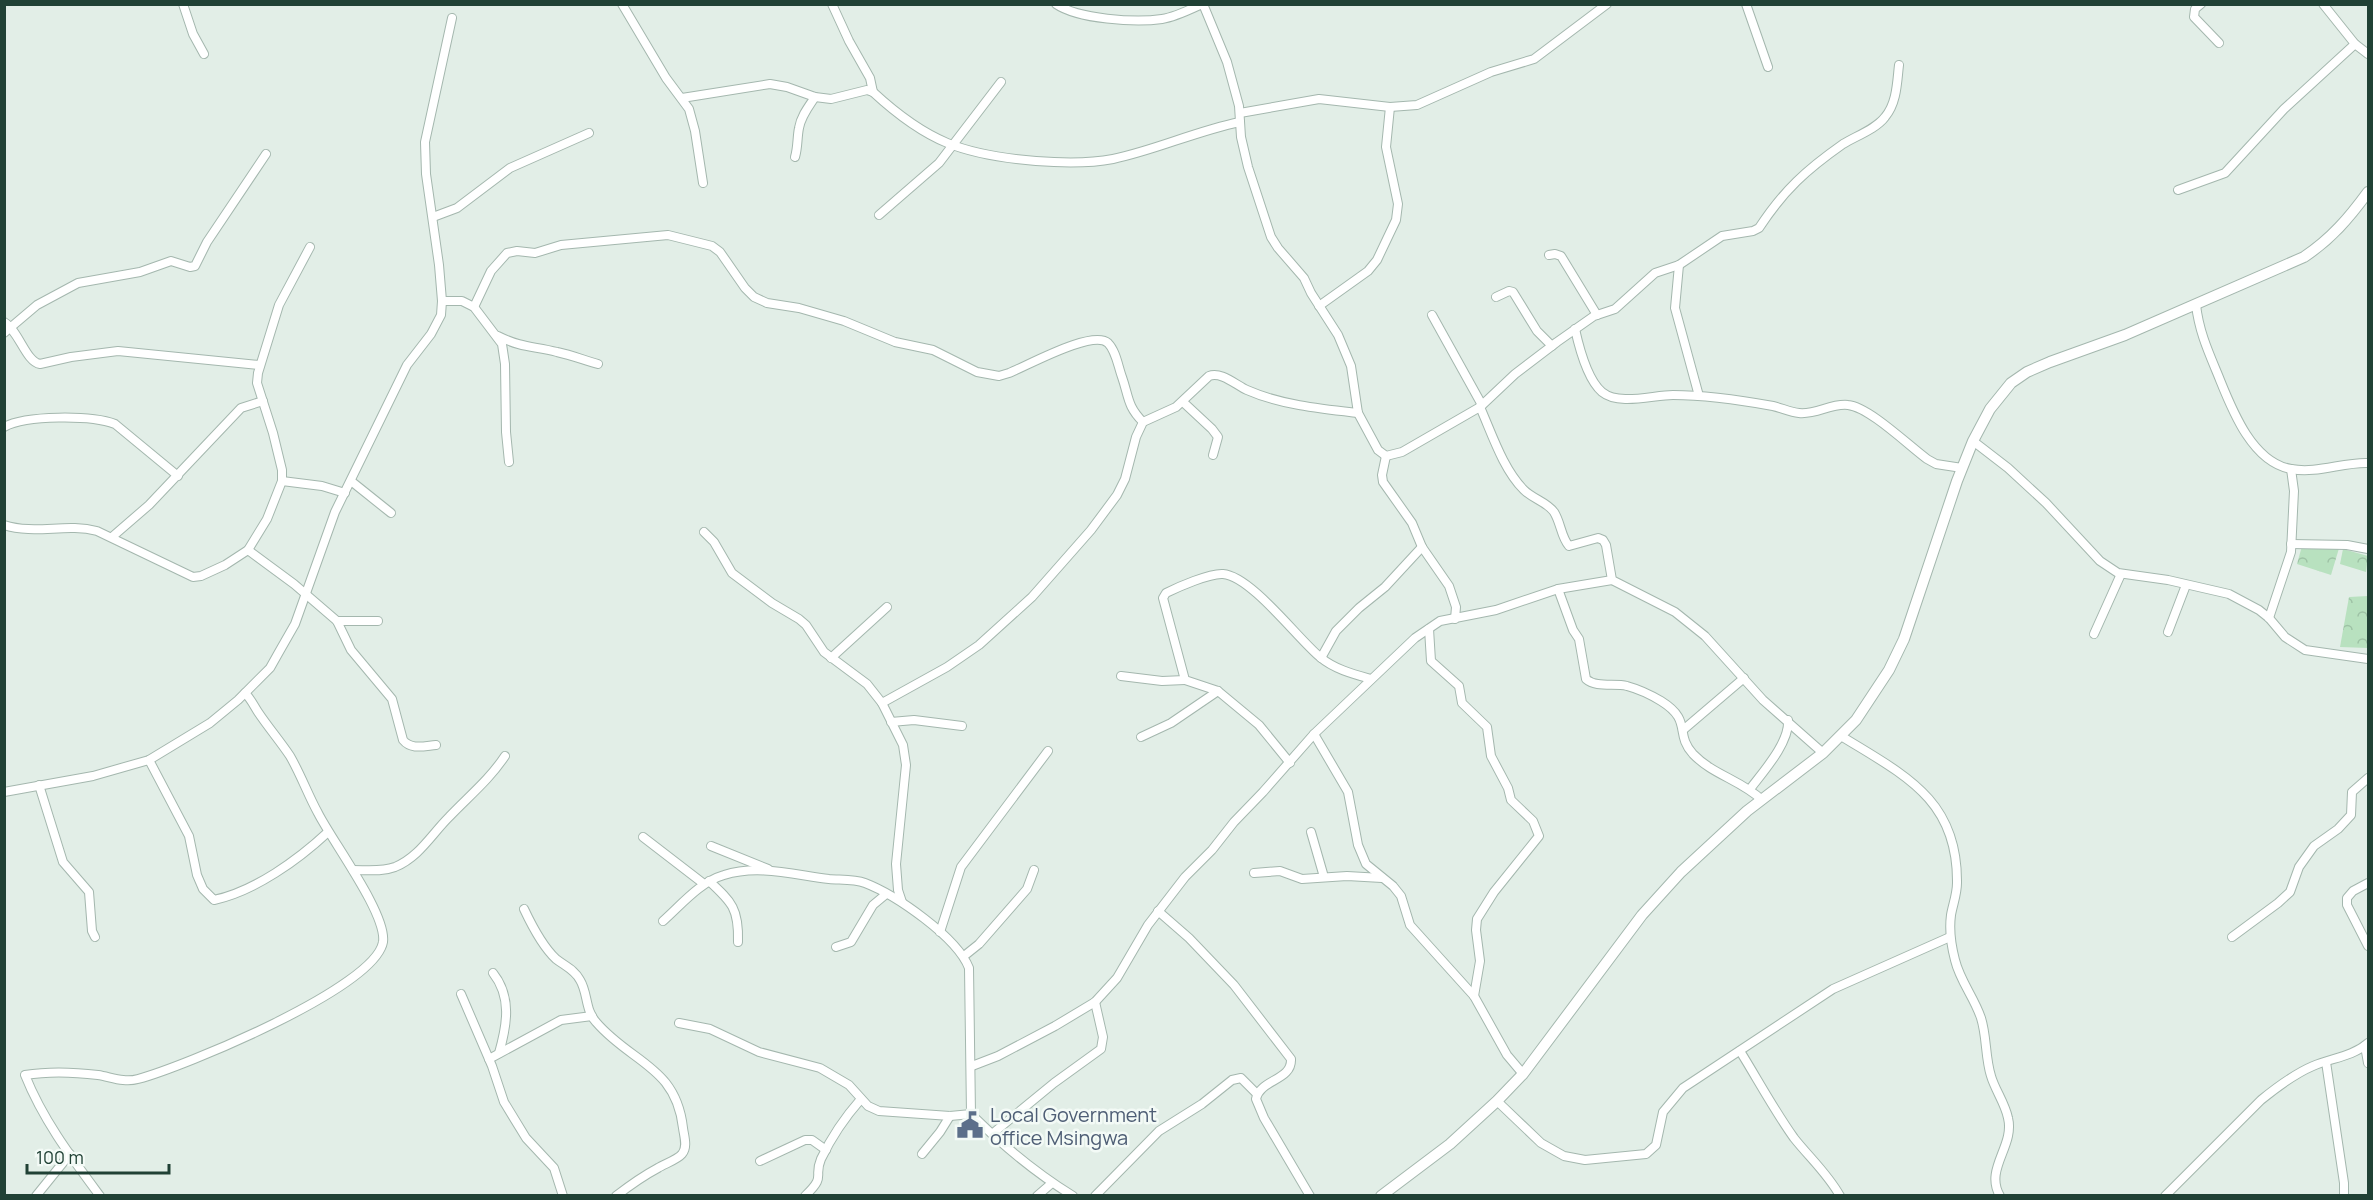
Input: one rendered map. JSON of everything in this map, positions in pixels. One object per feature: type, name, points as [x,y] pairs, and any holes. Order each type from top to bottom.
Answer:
[{"type":"street","points":[[183,4],[193,34],[204,54]]},
{"type":"street","points":[[622,4],[666,78],[689,109],[695,131],[703,183]]},
{"type":"street","points":[[832,4],[870,78],[873,92],[904,120],[951,146],[988,156],[1069,164],[1112,159],[1240,118],[1319,99],[1390,106],[1417,105],[1491,72],[1534,59],[1607,4]]},
{"type":"street","points":[[1056,4],[1067,11],[1082,15],[1152,20],[1164,19],[1202,4],[1227,62],[1248,167],[1271,237],[1304,278],[1338,335],[1351,366],[1358,413],[1378,450],[1386,456]]},
{"type":"street","points":[[1746,4],[1768,67]]},
{"type":"street","points":[[2201,4],[2195,9],[2194,17],[2219,43]]},
{"type":"street","points":[[2323,4],[2355,44],[2368,54]]},
{"type":"street","points":[[4,792],[93,776],[149,760],[210,723],[270,668],[295,624],[335,512],[407,365],[438,323],[442,301],[426,174],[425,142],[452,18]]},
{"type":"street","points":[[2178,190],[2225,173],[2284,109],[2355,44]]},
{"type":"street","points":[[1386,456],[1402,452],[1481,406],[1552,346],[1597,315],[1615,309],[1655,273],[1678,265],[1722,236],[1759,228],[1789,186],[1799,177],[1841,146],[1884,119],[1895,100],[1899,65]]},
{"type":"street","points":[[879,215],[939,162],[1001,82]]},
{"type":"street","points":[[682,98],[770,84],[788,87],[815,97],[831,99],[861,91],[873,92]]},
{"type":"street","points":[[795,157],[801,119],[815,97]]},
{"type":"street","points":[[1319,306],[1368,272],[1377,260],[1396,220],[1398,204],[1386,147],[1390,106]]},
{"type":"street","points":[[433,217],[449,213],[510,168],[589,133]]},
{"type":"street","points":[[259,365],[118,351],[35,364],[6,327],[37,305],[78,283],[140,272],[171,261],[190,267],[195,266],[207,242],[266,154]]},
{"type":"street","points":[[1381,1196],[1450,1144],[1497,1101],[1523,1074],[1642,915],[1681,872],[1713,841],[1823,753],[1841,736],[1874,695],[1904,639],[1973,441],[1999,396],[2011,383],[2027,372],[2125,335],[2304,257],[2323,245],[2341,228],[2368,192]]},
{"type":"street","points":[[474,307],[491,271],[507,253],[535,253],[561,245],[653,234],[680,237],[712,246],[724,258],[745,288],[754,297],[766,303],[798,308],[844,321],[895,342],[933,350],[952,361],[986,374],[999,376],[1080,342],[1102,340],[1108,343],[1113,352],[1129,404],[1143,422]]},
{"type":"street","points":[[4,525],[22,531],[85,528],[112,537],[193,577],[201,576],[235,561],[248,550],[267,519],[282,481],[276,444],[257,383],[259,365],[279,305],[310,247]]},
{"type":"street","points":[[1549,255],[1561,256],[1597,315]]},
{"type":"street","points":[[1678,265],[1675,308],[1699,396]]},
{"type":"street","points":[[1496,297],[1509,291],[1513,292],[1537,331],[1552,346]]},
{"type":"street","points":[[442,301],[462,301],[474,307],[502,344],[505,364],[509,462]]},
{"type":"street","points":[[2196,305],[2205,348],[2238,421],[2259,450],[2277,464],[2290,469],[2368,463]]},
{"type":"street","points":[[1432,315],[1481,406],[1514,478],[1526,492],[1550,507],[1560,524],[1565,542],[1569,546],[1598,538],[1603,540],[1606,545],[1612,580]]},
{"type":"street","points":[[1575,329],[1594,382],[1602,392],[1616,398],[1699,396],[1774,406],[1798,413],[1849,405],[1864,410],[1927,459],[1936,464],[1962,468]]},
{"type":"street","points":[[497,336],[513,344],[554,351],[598,364]]},
{"type":"street","points":[[882,703],[947,668],[979,645],[1032,597],[1117,495],[1125,479],[1136,437],[1143,422],[1166,413],[1183,402],[1198,385],[1214,374],[1269,397],[1358,413]]},
{"type":"street","points":[[112,537],[149,506],[241,408],[263,401]]},
{"type":"street","points":[[1183,402],[1218,437],[1213,455]]},
{"type":"street","points":[[4,427],[17,422],[51,418],[103,419],[115,424],[178,476]]},
{"type":"street","points":[[1973,441],[1990,453],[2046,503],[2100,561],[2121,574],[2229,594],[2269,618],[2284,637],[2306,650],[2368,659]]},
{"type":"street","points":[[1386,456],[1383,482],[1412,523],[1422,547],[1453,596],[1455,619]]},
{"type":"street","points":[[2269,618],[2291,544],[2294,491],[2290,469]]},
{"type":"street","points":[[282,481],[322,486],[345,493]]},
{"type":"street","points":[[351,481],[391,513]]},
{"type":"street","points":[[704,532],[714,542],[732,573],[764,598],[806,625],[824,652],[867,684],[882,703],[903,746],[906,765],[897,864],[898,890],[902,903]]},
{"type":"street","points":[[2291,544],[2347,545],[2368,549]]},
{"type":"street","points":[[1321,658],[1336,632],[1359,608],[1385,587],[1422,547]]},
{"type":"street","points":[[248,550],[306,593],[337,621],[351,650],[392,699],[403,740],[412,747],[436,745]]},
{"type":"street","points":[[2094,634],[2121,574]]},
{"type":"street","points":[[1185,681],[1164,595],[1168,591],[1216,575],[1230,576],[1239,581],[1288,622],[1321,658],[1336,667],[1371,679]]},
{"type":"street","points":[[972,1066],[998,1056],[1095,1002],[1117,978],[1139,938],[1185,877],[1314,734],[1402,647],[1440,621],[1496,610],[1558,589],[1612,580],[1675,612],[1705,636],[1762,700],[1788,720],[1823,753]]},
{"type":"street","points":[[2168,632],[2186,585]]},
{"type":"street","points":[[1558,589],[1573,630],[1579,639],[1586,679],[1598,684],[1627,686],[1658,699],[1678,715],[1686,745],[1700,760],[1718,774],[1750,789],[1762,800]]},
{"type":"street","points":[[831,658],[887,607]]},
{"type":"street","points":[[337,621],[378,621]]},
{"type":"street","points":[[1429,629],[1431,661],[1459,686],[1461,703],[1487,727],[1491,756],[1508,788],[1510,797],[1533,821],[1539,832],[1539,836],[1482,908],[1477,920],[1480,961],[1474,996]]},
{"type":"street","points":[[1121,676],[1185,681],[1218,691],[1259,725],[1290,763]]},
{"type":"street","points":[[1683,730],[1744,678]]},
{"type":"street","points":[[1141,737],[1171,723],[1218,691]]},
{"type":"street","points":[[100,1196],[42,1113],[25,1075],[43,1072],[76,1073],[121,1080],[137,1080],[231,1045],[302,1009],[358,973],[370,962],[383,942],[382,928],[353,870],[328,832],[290,757],[245,693]]},
{"type":"street","points":[[891,722],[914,720],[962,726]]},
{"type":"street","points":[[1750,789],[1784,741],[1788,731],[1788,720]]},
{"type":"street","points":[[1314,734],[1348,792],[1362,857],[1366,864],[1393,886],[1401,896],[1410,925],[1474,996],[1507,1055],[1523,1074]]},
{"type":"street","points":[[1841,736],[1901,773],[1922,792],[1943,817],[1950,831],[1957,866],[1950,937],[1959,975],[1980,1017],[1985,1033],[1991,1076],[2008,1118],[2010,1130],[1995,1174],[1994,1184],[2000,1196]]},
{"type":"street","points":[[940,932],[961,867],[1048,751]]},
{"type":"street","points":[[353,870],[386,870],[412,858],[492,775],[505,756]]},
{"type":"street","points":[[149,760],[189,836],[197,875],[203,889],[214,900],[253,887],[308,850],[328,832]]},
{"type":"street","points":[[2232,937],[2290,892],[2299,867],[2318,842],[2338,829],[2348,819],[2353,809],[2352,792],[2368,778]]},
{"type":"street","points":[[39,785],[63,862],[88,892],[92,931],[95,937]]},
{"type":"street","points":[[1311,832],[1324,877]]},
{"type":"street","points":[[643,837],[734,905],[738,942]]},
{"type":"street","points":[[711,846],[774,871]]},
{"type":"street","points":[[964,956],[980,944],[1027,889],[1034,870]]},
{"type":"street","points":[[663,921],[706,883],[738,871],[774,871],[861,882],[902,903],[940,932],[964,956],[969,968],[971,1114],[1052,1183],[1073,1196]]},
{"type":"street","points":[[1254,873],[1280,871],[1298,879],[1356,876],[1382,878]]},
{"type":"street","points":[[2368,883],[2353,891],[2347,898],[2347,905],[2368,946]]},
{"type":"street","points":[[836,947],[851,942],[873,905],[885,895]]},
{"type":"street","points":[[524,909],[550,951],[579,978],[592,1016],[605,1032],[670,1086],[676,1097],[686,1146],[681,1155],[650,1172],[616,1196]]},
{"type":"street","points":[[1158,911],[1189,938],[1234,985],[1291,1059],[1288,1071],[1257,1094]]},
{"type":"street","points":[[1497,1101],[1541,1143],[1564,1156],[1585,1160],[1646,1154],[1656,1145],[1662,1115],[1678,1092],[1833,989],[1950,937]]},
{"type":"street","points":[[493,973],[504,990],[505,999],[505,1031],[499,1053]]},
{"type":"street","points":[[461,994],[508,1110],[526,1138],[554,1168],[563,1196]]},
{"type":"street","points":[[992,1134],[1054,1083],[1101,1049],[1103,1037],[1095,1002]]},
{"type":"street","points":[[489,1059],[561,1020],[592,1016]]},
{"type":"street","points":[[679,1023],[710,1029],[759,1052],[820,1068],[849,1085],[861,1099],[879,1111],[950,1116],[971,1114]]},
{"type":"street","points":[[2165,1196],[2261,1100],[2299,1073],[2343,1058],[2367,1045],[2368,1063]]},
{"type":"street","points":[[1740,1052],[1780,1117],[1809,1157],[1829,1178],[1840,1196]]},
{"type":"street","points":[[2326,1062],[2344,1196]]},
{"type":"street","points":[[1095,1196],[1159,1131],[1202,1104],[1232,1080],[1241,1078],[1257,1094],[1257,1104],[1310,1196]]},
{"type":"street","points":[[805,1196],[819,1182],[819,1165],[826,1150],[861,1099]]},
{"type":"street","points":[[922,1154],[950,1116]]},
{"type":"street","points":[[760,1161],[805,1140],[812,1140],[826,1150]]},
{"type":"street","points":[[36,1196],[70,1155]]},
{"type":"street","points":[[1037,1196],[1052,1183]]},
{"type":"green space","points":[[2340,545],[2331,575],[2297,564],[2302,546]]},
{"type":"green space","points":[[2343,549],[2368,556],[2366,572],[2340,564]]},
{"type":"green space","points":[[2368,596],[2368,648],[2340,647],[2349,597]]},
{"type":"place","name":"Local Government office Msingwa","points":[[970,1125]]}]
